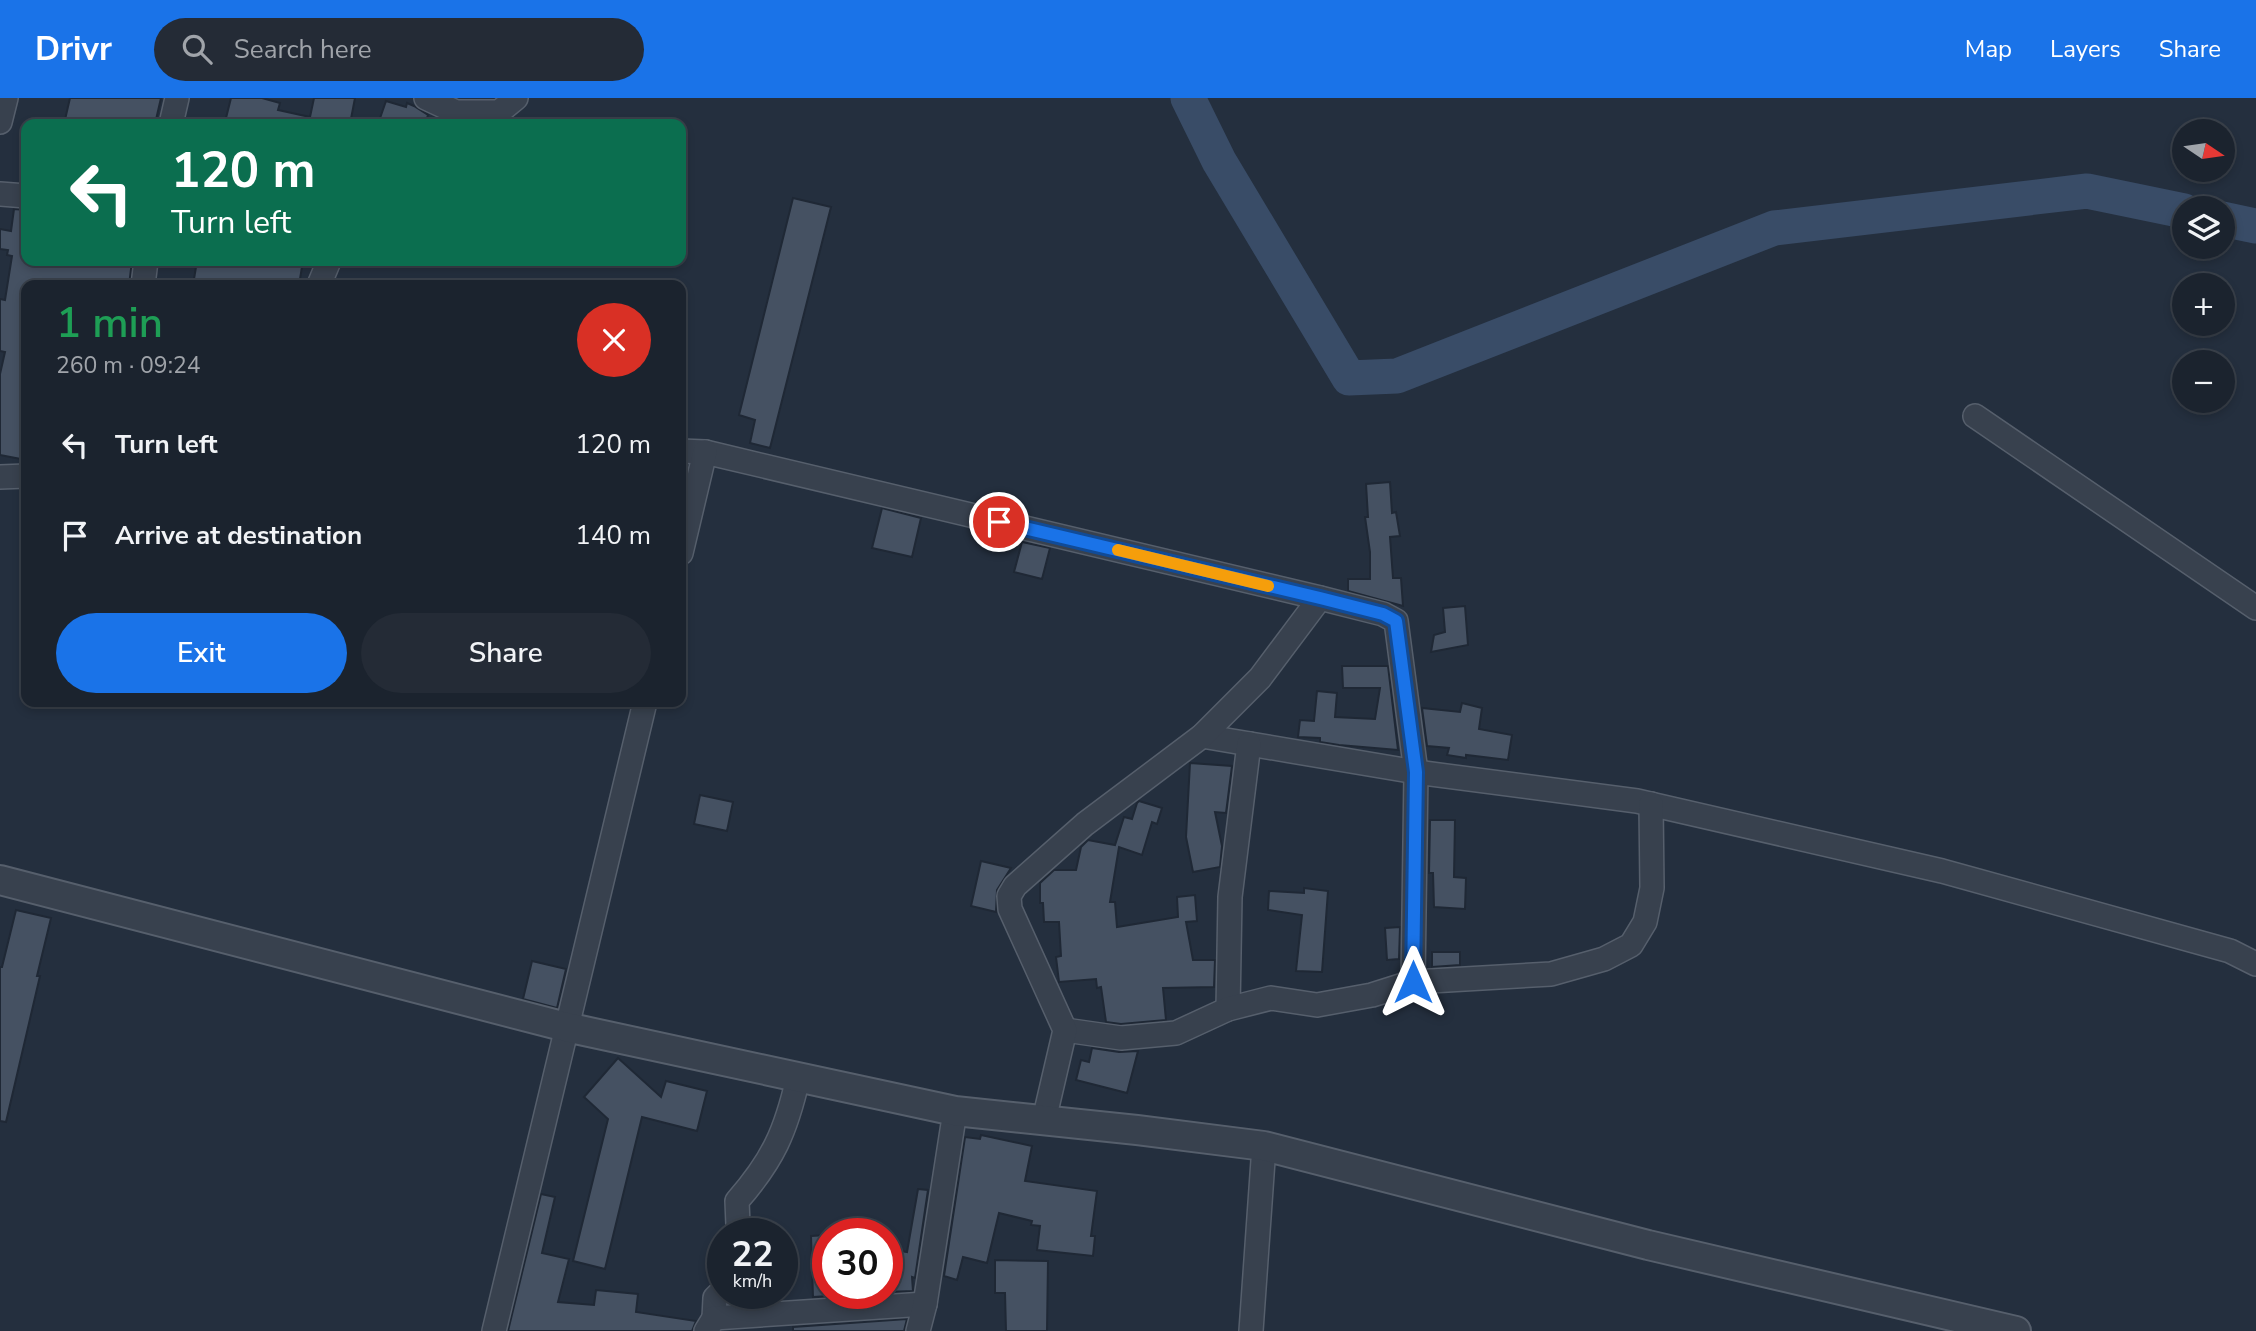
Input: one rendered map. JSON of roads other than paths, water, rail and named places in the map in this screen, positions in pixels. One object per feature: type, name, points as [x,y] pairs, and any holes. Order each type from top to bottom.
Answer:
[{"type":"street","points":[[0,122],[6,98]]},
{"type":"street","points":[[172,119],[177,98]]},
{"type":"street","points":[[426,98],[450,118],[499,112],[516,98]]},
{"type":"street","points":[[0,194],[21,196]]},
{"type":"street","points":[[1975,416],[2256,608]]},
{"type":"street","points":[[686,451],[705,452],[1320,598],[1383,614],[1396,621],[1416,772],[1413,982]]},
{"type":"street","points":[[686,532],[705,452]]},
{"type":"street","points":[[0,477],[21,476]]},
{"type":"street","points":[[1044,1120],[1065,1030],[1010,909],[1009,896],[1016,886],[1085,824],[1202,736],[1260,678],[1320,598]]},
{"type":"street","points":[[494,1331],[644,707]]},
{"type":"street","points":[[1202,736],[1416,772],[1651,804],[1942,871],[2230,951],[2256,964]]},
{"type":"street","points":[[1228,1009],[1230,897],[1249,744]]},
{"type":"street","points":[[1065,1030],[1121,1038],[1176,1033],[1228,1009],[1271,998],[1317,1005],[1372,995],[1413,982],[1550,974],[1604,960],[1631,945],[1646,922],[1651,888],[1651,804]]},
{"type":"street","points":[[0,880],[566,1027],[955,1111],[1265,1146],[1648,1245],[2016,1331]]},
{"type":"street","points":[[738,1218],[737,1201],[765,1166],[778,1144],[789,1116],[798,1078]]},
{"type":"street","points":[[918,1331],[925,1304],[955,1111]]},
{"type":"street","points":[[1251,1331],[1265,1146]]},
{"type":"street","points":[[710,1324],[766,1323],[925,1304]]},
{"type":"waterway","points":[[1188,98],[1219,161],[1349,378],[1397,376],[1774,228],[2087,191],[2172,209]]},
{"type":"waterway","points":[[2235,222],[2256,226]]}]
